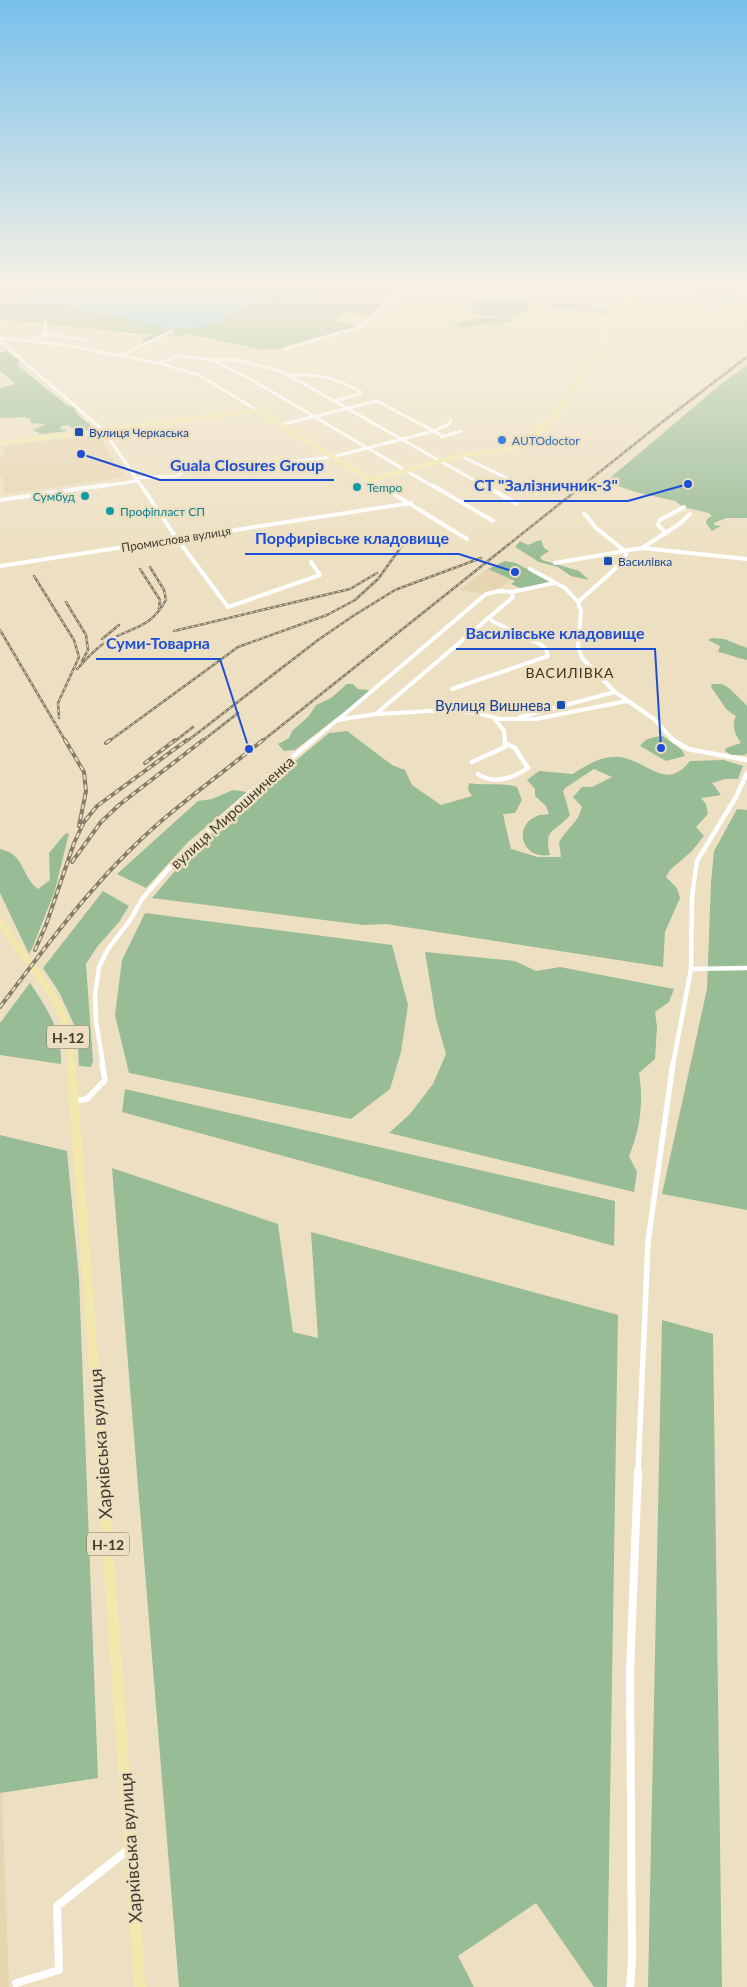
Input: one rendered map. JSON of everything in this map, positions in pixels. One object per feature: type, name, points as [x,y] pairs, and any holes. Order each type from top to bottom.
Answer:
[{"type":"main road","points":[[0,443],[104,432],[258,411],[370,480],[459,456],[509,450],[529,441],[526,438],[538,425],[551,420],[581,377]]},
{"type":"main road","name":"Харківська вулиця","points":[[0,922],[41,980],[60,1011],[68,1032],[75,1101],[140,1987]]},
{"type":"street","points":[[42,377],[104,432],[177,539],[228,606],[320,575],[310,562]]},
{"type":"street","points":[[202,377],[258,411]]},
{"type":"street","points":[[246,377],[493,521]]},
{"type":"street","points":[[290,377],[517,504]]},
{"type":"street","points":[[329,377],[361,392],[360,394],[334,401]]},
{"type":"street","points":[[280,425],[346,408],[379,402],[442,437],[461,431]]},
{"type":"street","points":[[255,463],[265,466],[332,457],[434,431],[449,424],[451,420]]},
{"type":"street","points":[[459,456],[537,492]]},
{"type":"street","points":[[0,500],[176,476],[182,472]]},
{"type":"street","points":[[370,480],[411,503],[467,539]]},
{"type":"street","name":"Промислова вулиця","points":[[0,566],[411,503]]},
{"type":"street","points":[[666,533],[658,525],[660,520],[684,507]]},
{"type":"street","points":[[584,513],[596,528],[625,553]]},
{"type":"street","points":[[642,548],[666,533],[690,514]]},
{"type":"street","points":[[555,563],[625,553],[642,548],[747,559]]},
{"type":"street","points":[[578,602],[615,569],[625,553]]},
{"type":"street","points":[[530,569],[565,588],[578,602],[581,616],[578,647],[582,658],[615,692],[654,719],[672,740],[688,749],[747,760]]},
{"type":"street","points":[[337,720],[486,594],[499,591],[512,592],[554,582]]},
{"type":"street","points":[[376,714],[490,618],[513,597],[512,592]]},
{"type":"street","points":[[452,689],[548,656],[546,649],[540,644],[492,621],[490,618]]},
{"type":"street","points":[[510,720],[615,692]]},
{"type":"street","points":[[337,720],[376,714],[449,710],[477,713],[510,720],[536,719],[627,701]]},
{"type":"street","points":[[472,762],[505,747],[504,731],[494,718]]},
{"type":"street","name":"вулиця Мирошниченка","points":[[75,1101],[87,1099],[105,1080],[96,1021],[95,996],[99,967],[108,949],[142,900],[177,860],[246,796],[337,720]]},
{"type":"street","points":[[478,774],[486,780],[500,779],[518,775],[528,768],[515,748],[505,743]]},
{"type":"street","points":[[630,1987],[632,1960],[630,1672],[648,1242],[670,1085],[690,969],[692,896],[697,861],[736,797],[747,773]]},
{"type":"street","points":[[690,969],[747,968]]},
{"type":"street","points":[[16,1982],[59,1970],[57,1906],[130,1849]]},
{"type":"shaded area","points":[[98,435],[125,477],[5,494],[3,478],[1,478],[0,472],[0,459],[4,455],[2,446]]},
{"type":"shaded area","points":[[488,569],[512,579],[498,590],[484,594],[460,590]]},
{"type":"shaded area","points":[[0,1793],[2,1793],[9,1987],[0,1987]]},
{"type":"green space","points":[[7,377],[32,377],[68,406],[73,407],[79,416],[96,430],[75,430],[68,425],[61,426],[60,429],[68,431],[41,434],[33,430],[46,424],[31,423],[30,419],[25,417],[0,418],[0,388],[16,384]]},
{"type":"green space","points":[[731,377],[747,377],[747,518],[726,518],[714,523],[714,525],[721,526],[712,531],[706,523],[707,519],[712,516],[709,513],[683,507],[675,501],[635,492],[610,483],[612,479],[610,478]]},
{"type":"green space","points":[[541,540],[544,548],[549,551],[540,557],[542,560],[579,571],[589,580],[571,576],[558,567],[539,562],[515,547],[520,541],[528,545]]},
{"type":"green space","points":[[505,561],[516,563],[551,582],[522,589],[511,584],[515,581],[488,569]]},
{"type":"green space","points":[[712,638],[724,639],[747,648],[747,660],[718,652],[720,646],[708,640]]},
{"type":"green space","points":[[347,684],[353,684],[358,689],[369,690],[365,696],[295,750],[284,751],[278,744],[289,738],[292,731],[309,716],[316,705],[331,698]]},
{"type":"green space","points":[[712,684],[721,684],[731,690],[747,706],[747,753],[745,755],[731,755],[725,751],[726,748],[741,743],[734,730],[736,716],[727,710],[711,687]]},
{"type":"green space","points":[[347,731],[392,765],[405,770],[412,785],[441,805],[472,796],[468,790],[469,783],[517,787],[522,800],[515,813],[503,814],[511,849],[538,857],[561,857],[559,842],[578,817],[582,807],[573,797],[582,787],[592,787],[612,777],[594,769],[565,788],[563,791],[570,815],[550,835],[548,846],[550,855],[540,855],[527,847],[523,834],[529,821],[538,815],[549,814],[546,806],[535,796],[535,789],[527,780],[539,771],[573,774],[595,761],[614,757],[630,760],[665,774],[673,774],[681,770],[690,761],[724,760],[743,766],[738,779],[725,779],[712,783],[721,795],[701,798],[706,804],[708,814],[696,827],[704,836],[691,852],[670,870],[666,877],[677,888],[680,898],[665,932],[663,967],[386,924],[363,925],[152,898],[191,852],[257,793],[329,733]]},
{"type":"green space","points":[[663,736],[682,750],[685,756],[666,761],[640,746],[650,738]]},
{"type":"green space","points":[[233,790],[247,792],[188,842],[146,888],[117,874],[198,801],[212,799]]},
{"type":"green space","points":[[737,809],[747,810],[747,1210],[662,1194],[707,989],[714,851]]},
{"type":"green space","points":[[69,833],[55,890],[29,954],[0,893],[0,849],[8,852],[19,861],[32,884],[38,889],[50,880],[49,853],[65,834]]},
{"type":"green space","points":[[103,891],[129,906],[86,964],[93,1061],[91,1067],[79,1066],[77,1031],[59,992],[43,968]]},
{"type":"green space","points":[[145,913],[392,945],[408,1005],[401,1052],[390,1089],[351,1119],[129,1073],[115,1015],[122,960]]},
{"type":"green space","points":[[425,952],[515,961],[536,971],[560,967],[674,989],[669,1002],[655,1012],[657,1027],[655,1059],[639,1073],[640,1115],[636,1136],[629,1156],[637,1172],[634,1192],[389,1133],[410,1114],[433,1084],[446,1054],[436,1019]]},
{"type":"green space","points":[[30,983],[53,1021],[59,1041],[61,1064],[0,1055],[0,1023]]},
{"type":"green space","points":[[125,1089],[615,1201],[614,1246],[122,1112]]},
{"type":"green space","points":[[0,1135],[67,1151],[79,1278],[98,1778],[0,1793]]},
{"type":"green space","points":[[112,1168],[278,1224],[293,1332],[318,1338],[311,1232],[618,1315],[607,1987],[594,1987],[536,1903],[458,1956],[474,1987],[179,1987]]},
{"type":"green space","points":[[662,1320],[713,1334],[722,1987],[648,1987]]},
{"type":"railway","points":[[261,742],[721,377]]},
{"type":"railway","points":[[108,742],[238,647],[327,615],[355,600],[378,579],[409,536]]},
{"type":"railway","points":[[186,742],[318,640],[353,616],[395,590],[481,558]]},
{"type":"railway","points":[[77,669],[102,645],[147,622],[160,610],[166,600],[164,590],[150,567]]},
{"type":"railway","points":[[140,569],[160,600],[159,609]]},
{"type":"railway","points":[[174,631],[350,589],[377,573]]},
{"type":"railway","points":[[34,576],[74,640],[79,657],[58,703],[59,718]]},
{"type":"railway","points":[[66,602],[86,635],[88,650],[82,661]]},
{"type":"railway","points":[[102,639],[119,625]]},
{"type":"railway","points":[[0,630],[66,742]]},
{"type":"railway","points":[[201,742],[238,713]]},
{"type":"railway","points":[[174,742],[193,727]]},
{"type":"railway","points":[[65,740],[84,772],[86,791],[79,826]]},
{"type":"railway","points":[[106,743],[110,740]]},
{"type":"railway","points":[[145,763],[175,740]]},
{"type":"railway","points":[[35,950],[46,925],[74,843],[84,822],[97,806],[187,740]]},
{"type":"railway","points":[[72,862],[101,822],[119,805],[203,740]]},
{"type":"railway","points":[[0,1007],[79,906],[113,867],[146,834],[179,806],[263,740]]},
{"type":"place","name":"Вулиця Черкаська","points":[[79,432]]},
{"type":"place","name":"AUTOdoctor","points":[[502,440]]},
{"type":"place","name":"Guala Closures Group","points":[[81,454]]},
{"type":"place","name":"СТ \"Залізничник-3\"","points":[[688,484]]},
{"type":"place","name":"Tempo","points":[[357,487]]},
{"type":"place","name":"Сумбуд","points":[[85,496]]},
{"type":"place","name":"Профіпласт СП","points":[[110,511]]},
{"type":"place","name":"Василівка","points":[[608,561]]},
{"type":"place","name":"Порфирівське кладовище","points":[[515,572]]},
{"type":"place","name":"Вулиця Вишнева","points":[[561,705]]},
{"type":"place","name":"Василівське кладовище","points":[[661,748]]},
{"type":"place","name":"Суми-Товарна","points":[[249,749]]},
{"type":"district","name":"ВАСИЛІВКА","points":[[570,672]]}]
